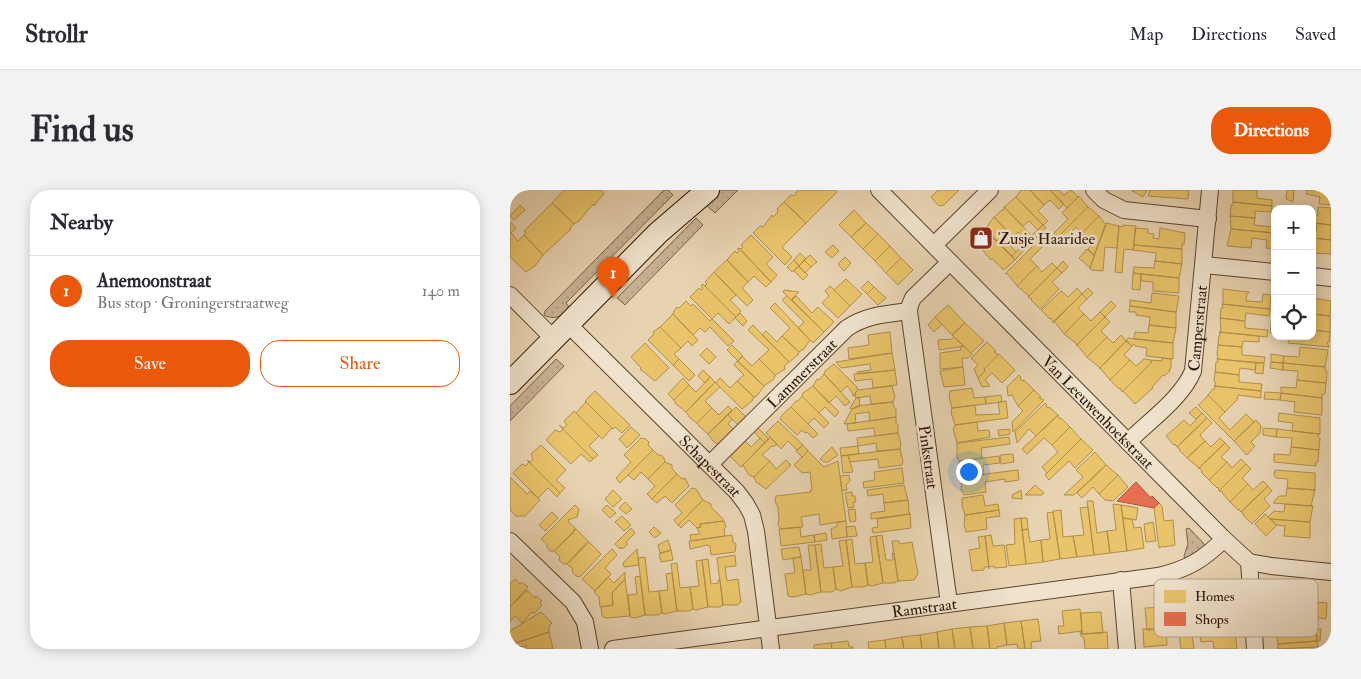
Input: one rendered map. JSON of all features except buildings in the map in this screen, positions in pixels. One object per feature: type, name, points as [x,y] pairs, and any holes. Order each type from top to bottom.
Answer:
[{"type":"main road","points":[[510,383],[658,233],[695,190]]},
{"type":"main road","points":[[658,233],[708,190]]},
{"type":"street","name":"Van Leeuwenhoekstraat","points":[[879,190],[1224,539],[1249,562]]},
{"type":"street","points":[[934,245],[990,190]]},
{"type":"street","points":[[1094,190],[1104,200],[1124,210],[1208,219]]},
{"type":"street","name":"Camperstraat","points":[[1128,442],[1189,381],[1193,371],[1210,190]]},
{"type":"street","points":[[909,311],[913,298],[950,262]]},
{"type":"street","points":[[1204,265],[1271,272]]},
{"type":"street","points":[[1316,276],[1331,278]]},
{"type":"street","name":"Schapestraat","points":[[510,295],[561,331],[710,464],[746,504],[752,515],[756,531],[771,649]]},
{"type":"street","name":"Lammerstraat","points":[[710,464],[847,328],[860,320],[873,316],[909,311]]},
{"type":"street","name":"Pinkstraat","points":[[909,311],[949,603]]},
{"type":"street","name":"Ramstraat","points":[[613,649],[1158,576],[1180,571],[1194,564],[1224,539]]},
{"type":"street","points":[[510,541],[573,602],[585,622],[590,649]]},
{"type":"street","points":[[1250,579],[1249,562],[1331,572]]},
{"type":"street","points":[[1121,580],[1127,649]]},
{"type":"shaded area","points":[[664,190],[668,190],[673,195],[566,303],[570,308],[555,317],[544,315],[545,311]]},
{"type":"shaded area","points":[[718,190],[738,190],[715,213],[704,203]]},
{"type":"shaded area","points":[[696,218],[703,225],[625,305],[617,298]]},
{"type":"shaded area","points":[[556,359],[564,366],[510,421],[510,406]]},
{"type":"shaded area","points":[[1189,528],[1205,545],[1185,560],[1184,556],[1188,544],[1186,529]]},
{"type":"place","name":"Zusje Haaridee","points":[[981,238]]},
{"type":"place","name":"Anemoonstraat","points":[[613,298]]}]
